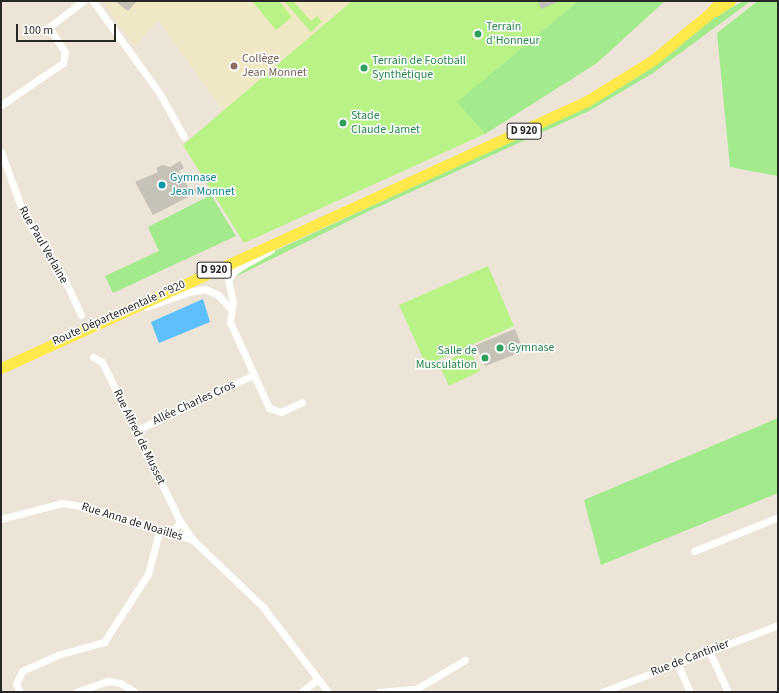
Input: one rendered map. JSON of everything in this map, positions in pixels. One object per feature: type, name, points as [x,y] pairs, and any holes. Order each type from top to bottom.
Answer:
[{"type":"main road","name":"D 920","points":[[708,15],[721,1]]},
{"type":"main road","name":"D 920","points":[[325,220],[587,102],[640,70],[708,15],[730,1]]},
{"type":"main road","name":"Route Départementale n°920","points":[[1,368],[325,220]]},
{"type":"street","points":[[1,105],[63,63],[65,52],[49,27],[83,1]]},
{"type":"street","points":[[93,1],[160,94],[184,137]]},
{"type":"street","name":"Rue Paul Verlaine","points":[[1,152],[24,215],[62,274],[80,315]]},
{"type":"street","points":[[302,402],[280,412],[272,411],[253,375],[231,326],[232,302],[228,283],[232,272],[325,220]]},
{"type":"street","points":[[104,320],[198,289],[218,295],[231,309]]},
{"type":"street","name":"Rue Alfred de Musset","points":[[93,357],[102,362],[180,521],[193,540],[263,607],[328,692]]},
{"type":"street","name":"Allée Charles Cros","points":[[135,431],[253,375]]},
{"type":"street","name":"Rue Anna de Noailles","points":[[1,519],[62,503],[86,507],[159,532],[193,540]]},
{"type":"street","points":[[694,551],[778,517]]},
{"type":"street","points":[[170,535],[180,521]]},
{"type":"street","points":[[20,692],[16,684],[22,671],[58,655],[104,642],[148,574],[159,532]]},
{"type":"street","name":"Rue de Cantinier","points":[[602,692],[778,625]]},
{"type":"street","points":[[709,651],[728,692]]},
{"type":"street","points":[[379,692],[416,689],[465,660]]},
{"type":"street","points":[[677,663],[690,692]]},
{"type":"street","points":[[302,692],[318,679]]},
{"type":"street","points":[[76,692],[108,681],[120,683],[135,692]]},
{"type":"shaded area","name":"Collège Jean Monnet","points":[[102,1],[352,1],[224,112],[158,20],[135,47]]},
{"type":"green space","points":[[252,1],[279,1],[292,17],[276,30]]},
{"type":"green space","points":[[284,1],[293,1],[311,21],[317,16],[322,22],[311,32]]},
{"type":"green space","name":"Stade Claude Jamet","points":[[352,1],[578,1],[457,102],[485,134],[244,243],[183,145]]},
{"type":"green space","points":[[578,1],[665,1],[597,63],[485,134],[456,102]]},
{"type":"green space","points":[[744,1],[751,1],[653,73],[589,111],[367,212],[233,278],[262,257],[582,108],[623,86],[665,58],[720,13]]},
{"type":"green space","points":[[758,1],[778,1],[778,176],[730,167],[717,33]]},
{"type":"green space","points":[[211,195],[236,236],[113,293],[105,276],[159,251],[148,227]]},
{"type":"green space","points":[[488,266],[514,326],[426,365],[399,305]]},
{"type":"green space","points":[[470,350],[480,371],[449,386],[439,364]]},
{"type":"green space","points":[[778,418],[778,493],[601,565],[584,500]]},
{"type":"water","points":[[203,299],[210,322],[159,343],[151,322]]},
{"type":"building","points":[[115,1],[137,1],[128,11]]},
{"type":"building","points":[[538,1],[560,1],[541,9]]},
{"type":"building","name":"Gymnase Jean Monnet","points":[[180,161],[184,168],[179,171],[190,191],[195,188],[198,192],[153,215],[135,182],[158,172],[156,168],[162,165],[170,167]]},
{"type":"building","name":"Gymnase","points":[[515,329],[524,351],[485,366],[476,345]]},
{"type":"place","name":"Terrain d'Honneur","points":[[478,34]]},
{"type":"place","name":"Collège Jean Monnet","points":[[234,66]]},
{"type":"place","name":"Terrain de Football Synthétique","points":[[364,68]]},
{"type":"place","name":"Stade Claude Jamet","points":[[343,123]]},
{"type":"place","name":"Gymnase Jean Monnet","points":[[162,185]]},
{"type":"place","name":"Gymnase","points":[[500,348]]},
{"type":"place","name":"Salle de Musculation","points":[[485,358]]}]
